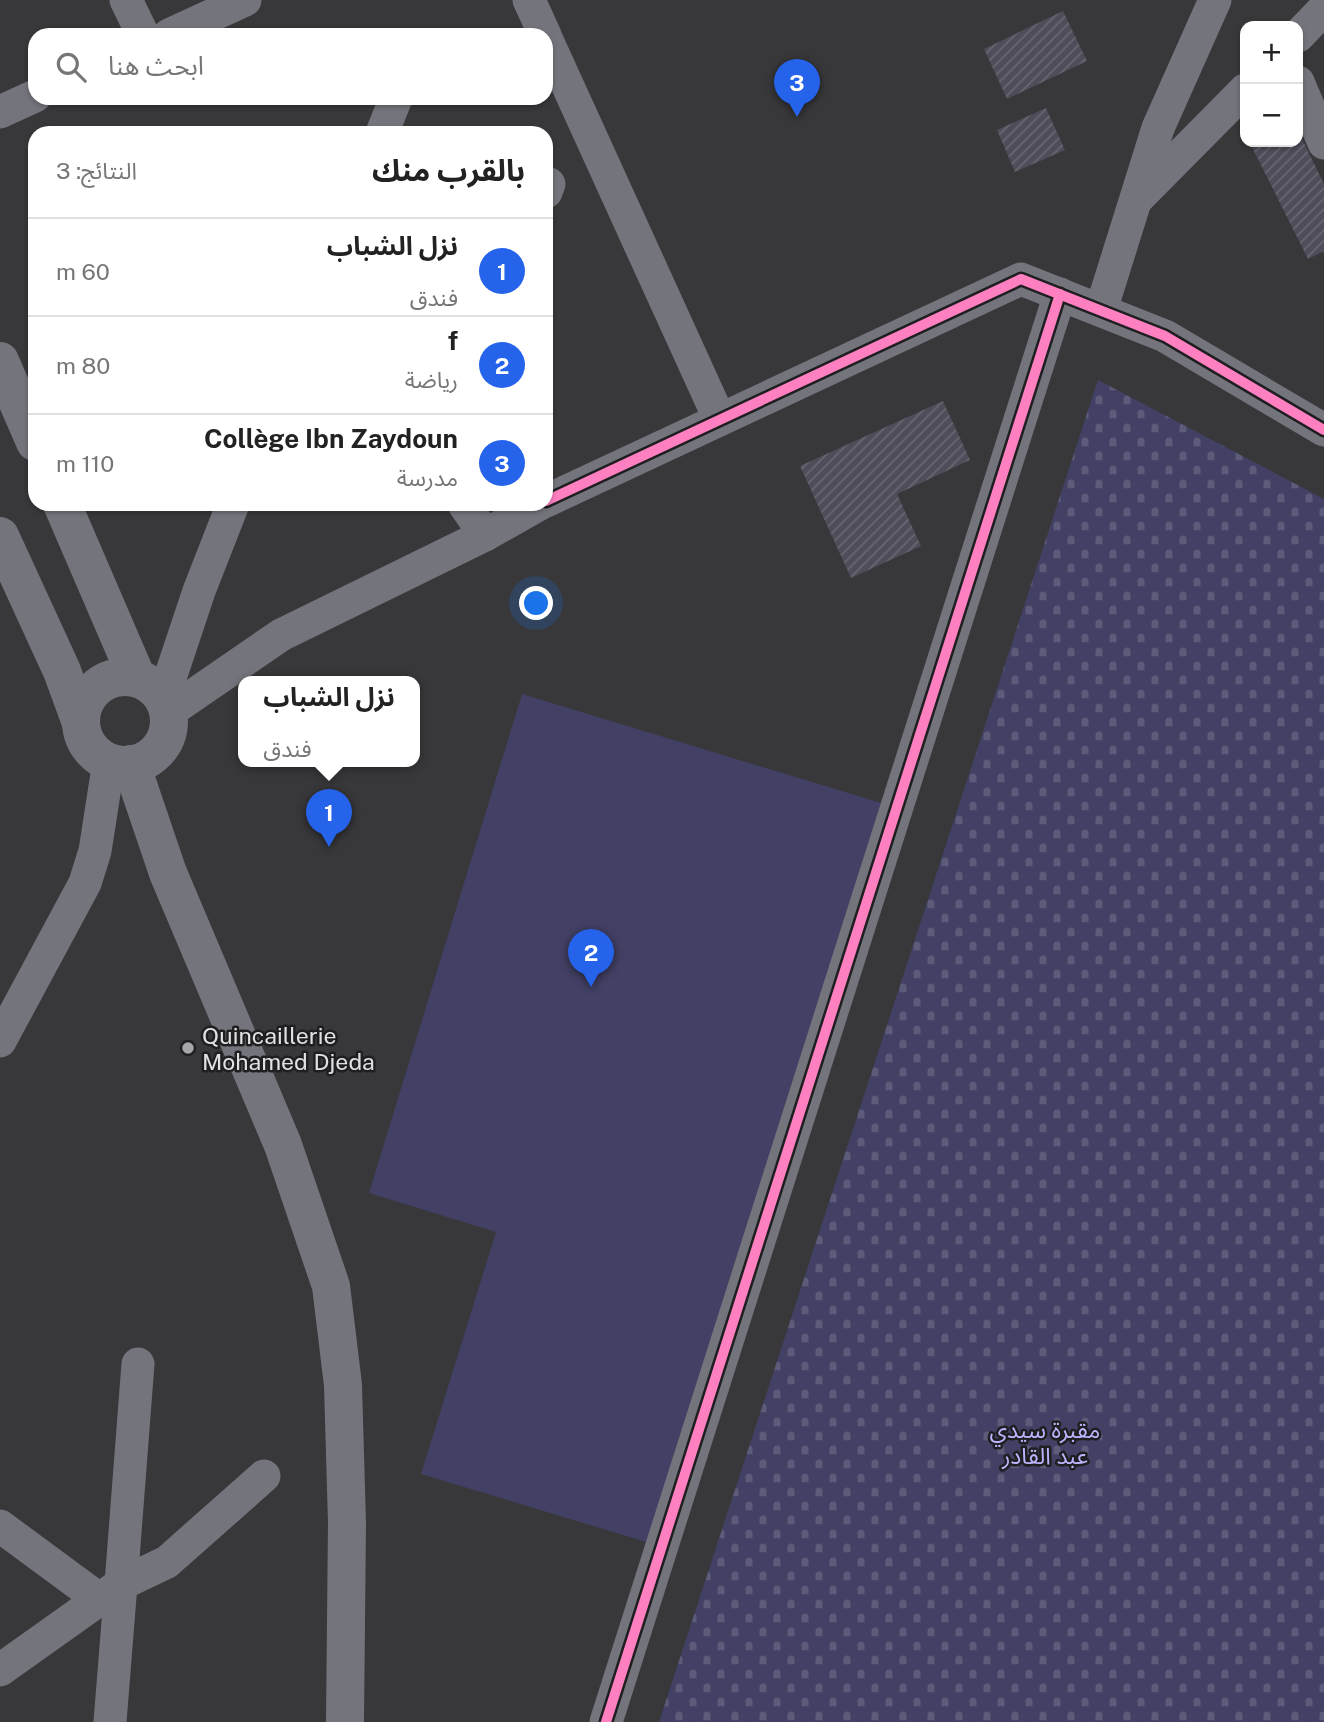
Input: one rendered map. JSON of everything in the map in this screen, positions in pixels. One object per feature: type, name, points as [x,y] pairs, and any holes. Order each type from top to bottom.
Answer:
[{"type":"main road","points":[[0,361],[28,426]]},
{"type":"main road","points":[[65,511],[169,724],[161,746],[153,755],[120,763]]},
{"type":"main road","points":[[0,536],[62,671],[89,746],[120,763],[283,1145],[331,1286],[343,1385],[347,1522],[345,1722]]},
{"type":"main road","points":[[81,723],[82,709],[97,687],[123,677],[156,696]]},
{"type":"street","points":[[125,0],[139,28]]},
{"type":"street","points":[[184,28],[245,0]]},
{"type":"street","points":[[529,0],[541,28]]},
{"type":"street","points":[[1101,310],[1158,128],[1215,0]]},
{"type":"street","points":[[1303,31],[1324,9]]},
{"type":"street","points":[[553,54],[719,418]]},
{"type":"street","points":[[1299,84],[1324,143]]},
{"type":"street","points":[[1134,202],[1240,95]]},
{"type":"street","points":[[0,112],[28,99]]},
{"type":"street","points":[[385,126],[393,105]]},
{"type":"street","points":[[553,498],[1021,278],[1165,336],[1324,430]]},
{"type":"street","points":[[606,1722],[1060,294]]},
{"type":"street","points":[[156,696],[230,511]]},
{"type":"street","points":[[469,511],[485,535]]},
{"type":"street","points":[[156,696],[485,535],[528,511]]},
{"type":"street","points":[[0,1041],[85,883],[120,763]]},
{"type":"street","points":[[110,1722],[110,1592],[138,1364]]},
{"type":"street","points":[[0,1670],[110,1592],[167,1562],[264,1476]]},
{"type":"street","points":[[0,1526],[110,1592]]},
{"type":"green space","name":"مقبرة سيدي عبد القادر","points":[[1098,380],[1324,499],[1324,1722],[659,1722]]},
{"type":"green space","points":[[522,694],[881,803],[653,1544],[421,1474],[496,1232],[369,1193]]},
{"type":"building","points":[[1063,11],[1087,61],[1007,99],[984,49]]},
{"type":"building","points":[[1046,108],[1065,150],[1015,172],[997,130]]},
{"type":"building","points":[[1303,141],[1324,184],[1324,251],[1308,259],[1252,147],[1303,147]]},
{"type":"building","points":[[943,401],[970,460],[897,494],[921,546],[851,578],[800,466]]},
{"type":"cycle path","points":[[553,498],[1021,279],[1165,336],[1324,430]]},
{"type":"cycle path","points":[[606,1722],[1060,294]]},
{"type":"place","name":"Collège Ibn Zaydoun","points":[[797,117]]},
{"type":"place","name":"نزل الشباب","points":[[329,847]]},
{"type":"place","name":"f","points":[[591,987]]},
{"type":"place","name":"Quincaillerie Mohamed Djeda","points":[[188,1048]]}]
